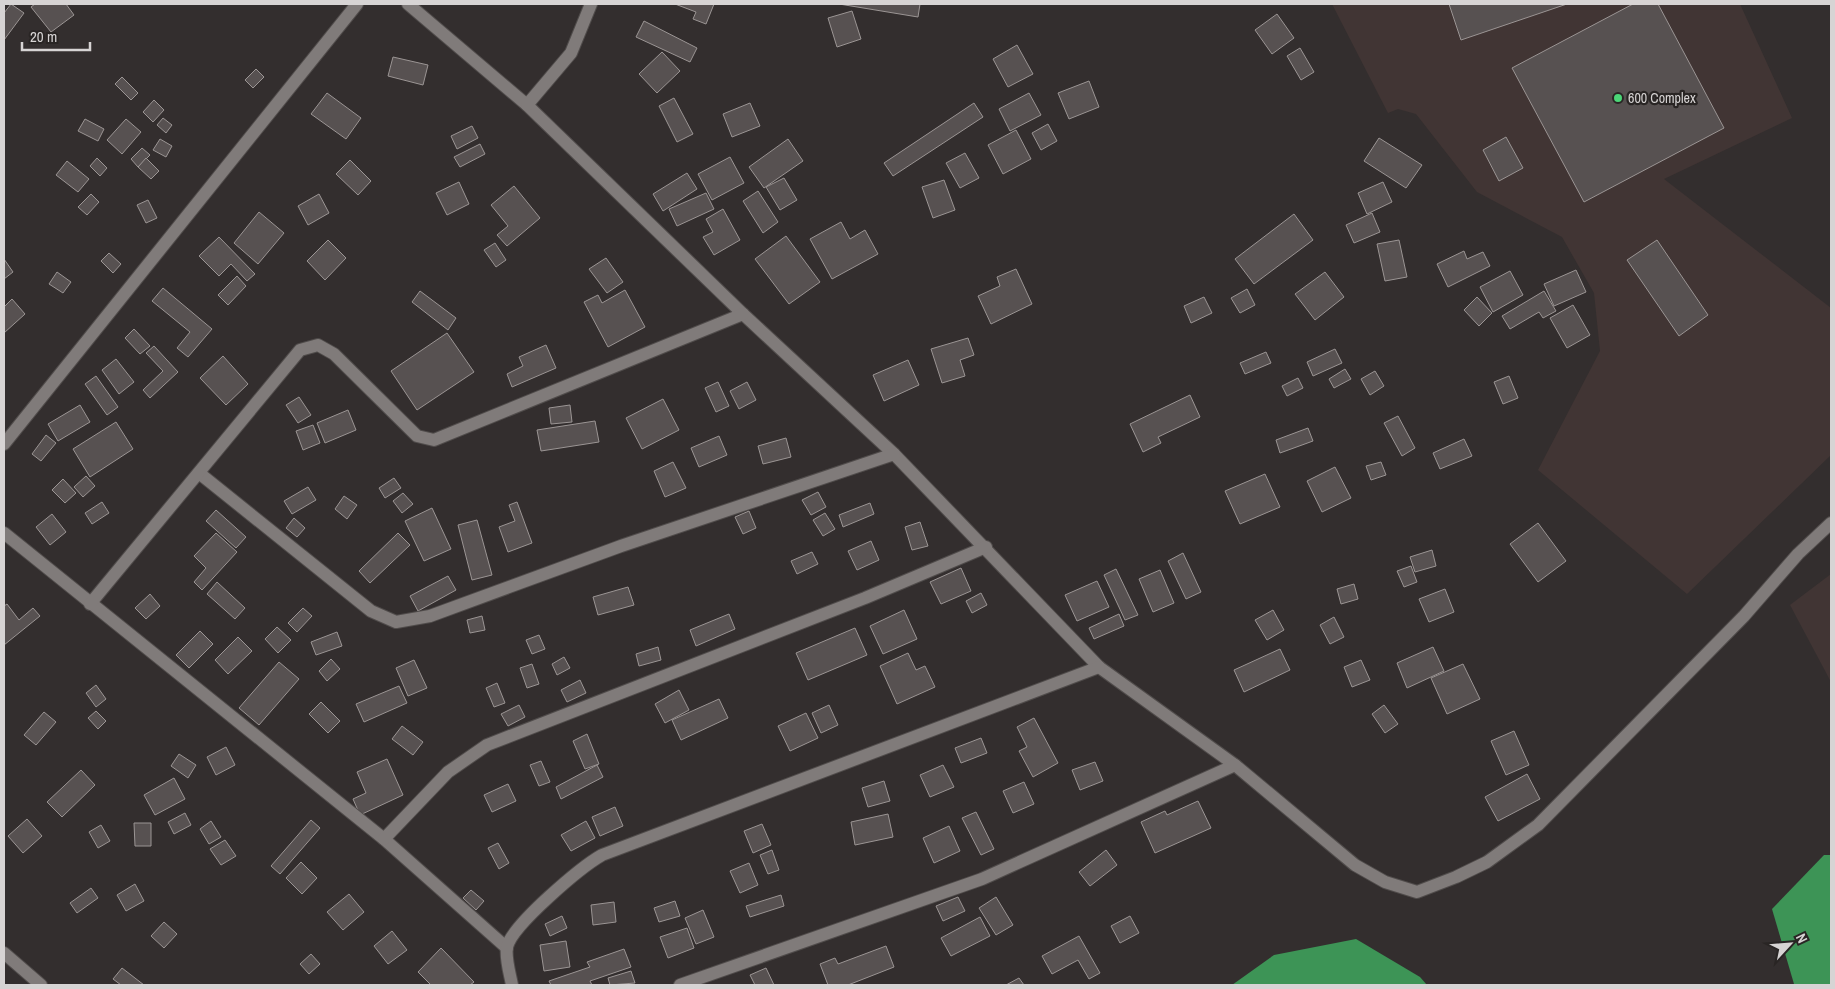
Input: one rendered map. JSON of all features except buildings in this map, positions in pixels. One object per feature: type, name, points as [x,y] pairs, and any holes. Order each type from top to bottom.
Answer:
[{"type":"street","points":[[4,444],[357,4]]},
{"type":"street","points":[[408,4],[527,104],[743,314],[894,454],[986,547],[1099,667],[1235,766],[1356,865],[1385,882],[1417,892],[1456,877],[1487,862],[1538,825],[1744,616],[1798,554],[1831,523]]},
{"type":"street","points":[[527,104],[571,53],[591,4]]},
{"type":"street","points":[[90,604],[300,350],[318,344],[334,354],[417,436],[434,440],[743,314]]},
{"type":"street","points":[[199,473],[371,611],[396,622],[430,616],[622,546],[894,454]]},
{"type":"street","points":[[4,533],[384,839],[507,948]]},
{"type":"street","points":[[384,839],[448,772],[487,745],[865,598],[986,547]]},
{"type":"street","points":[[512,985],[507,948],[514,932],[583,866],[602,855],[1099,667]]},
{"type":"street","points":[[680,985],[982,879],[1235,766]]},
{"type":"street","points":[[4,953],[41,985]]},
{"type":"shaded area","points":[[1332,4],[1740,4],[1792,118],[1664,179],[1831,308],[1831,455],[1687,594],[1538,470],[1600,351],[1594,293],[1562,237],[1477,192],[1416,114],[1398,109],[1388,113]]},
{"type":"shaded area","points":[[1831,574],[1831,682],[1790,605]]},
{"type":"shaded area","points":[[1824,855],[1831,855],[1831,985],[1798,985],[1794,984],[1772,909]]},
{"type":"shaded area","points":[[1356,939],[1420,977],[1427,985],[1232,985],[1274,955]]},
{"type":"place","name":"600 Complex","points":[[1618,98]]}]
